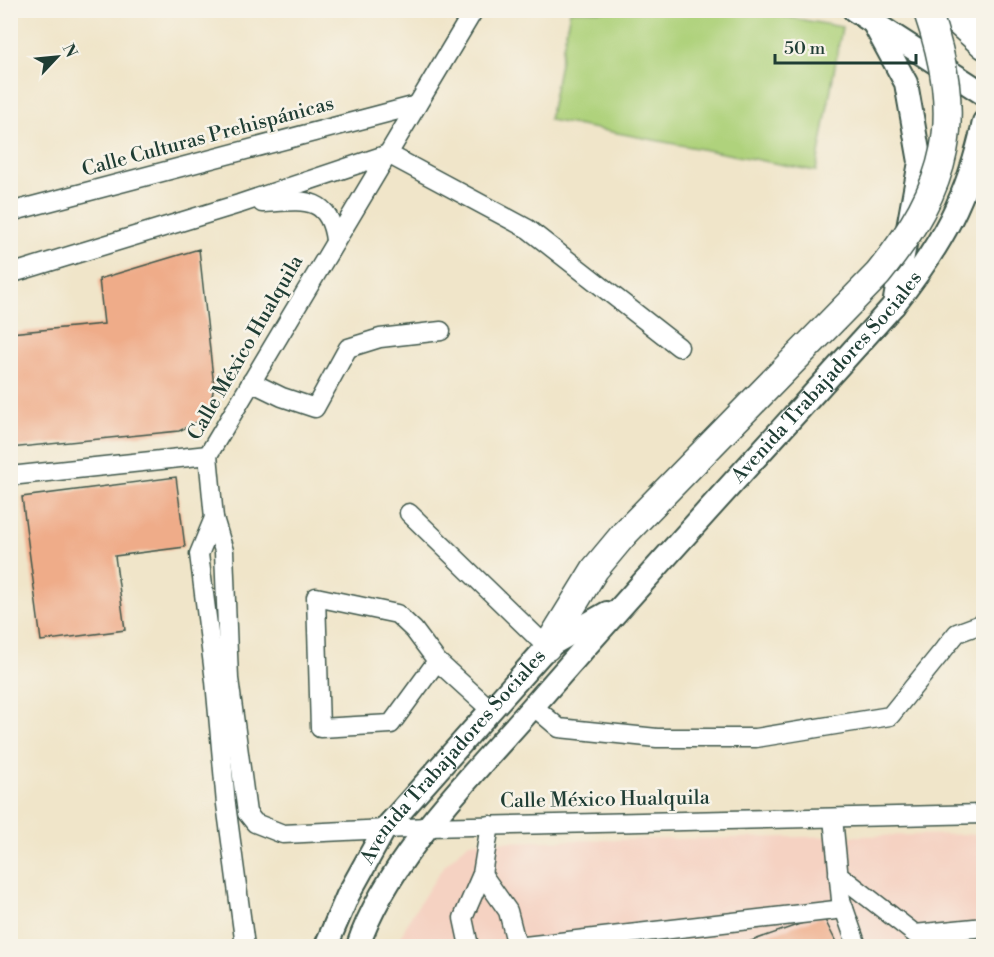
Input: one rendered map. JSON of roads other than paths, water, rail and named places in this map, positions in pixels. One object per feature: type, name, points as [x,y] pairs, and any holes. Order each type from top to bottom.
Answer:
[{"type":"highway","points":[[547,647],[595,569],[625,533],[878,274],[914,228],[934,188],[944,150],[947,123],[946,86],[940,47],[927,10]]},
{"type":"highway","points":[[945,10],[984,45]]},
{"type":"main road","points":[[854,10],[984,94]]},
{"type":"main road","points":[[964,10],[984,16]]},
{"type":"main road","points":[[874,24],[906,83],[920,162],[916,190],[905,229],[893,306]]},
{"type":"main road","name":"Avenida Trabajadores Sociales","points":[[358,946],[383,893],[428,826],[622,605],[893,306],[929,261],[945,234],[969,179],[984,122]]},
{"type":"main road","name":"Avenida Trabajadores Sociales","points":[[326,946],[348,895],[384,830],[547,647],[622,605]]},
{"type":"street","name":"Calle México Hualquila","points":[[222,680],[224,551],[214,518],[208,455],[474,10]]},
{"type":"street","name":"Calle Culturas Prehispánicas","points":[[10,212],[417,105]]},
{"type":"street","points":[[10,274],[240,204],[388,154],[528,229],[679,347]]},
{"type":"street","points":[[240,204],[308,201],[328,214],[335,240]]},
{"type":"street","points":[[251,382],[282,397],[315,408],[348,348],[380,338],[441,331]]},
{"type":"street","points":[[10,476],[208,455]]},
{"type":"street","points":[[409,513],[547,647]]},
{"type":"street","name":"Calle México Hualquila","points":[[214,518],[198,554],[222,680],[245,946]]},
{"type":"street","points":[[204,584],[223,582]]},
{"type":"street","points":[[437,661],[391,724],[320,728],[316,597],[397,614],[414,630],[437,661],[491,710]]},
{"type":"street","points":[[533,706],[559,728],[657,738],[756,738],[890,716],[957,633],[984,623]]},
{"type":"street","name":"Calle México Hualquila","points":[[234,802],[255,823],[283,834],[428,826],[984,814]]},
{"type":"street","points":[[833,818],[844,909],[857,946]]},
{"type":"street","points":[[469,946],[463,918],[482,874],[490,825]]},
{"type":"street","points":[[482,874],[508,910],[517,946]]},
{"type":"street","points":[[838,874],[915,934],[984,927]]},
{"type":"street","points":[[525,946],[844,909]]}]
